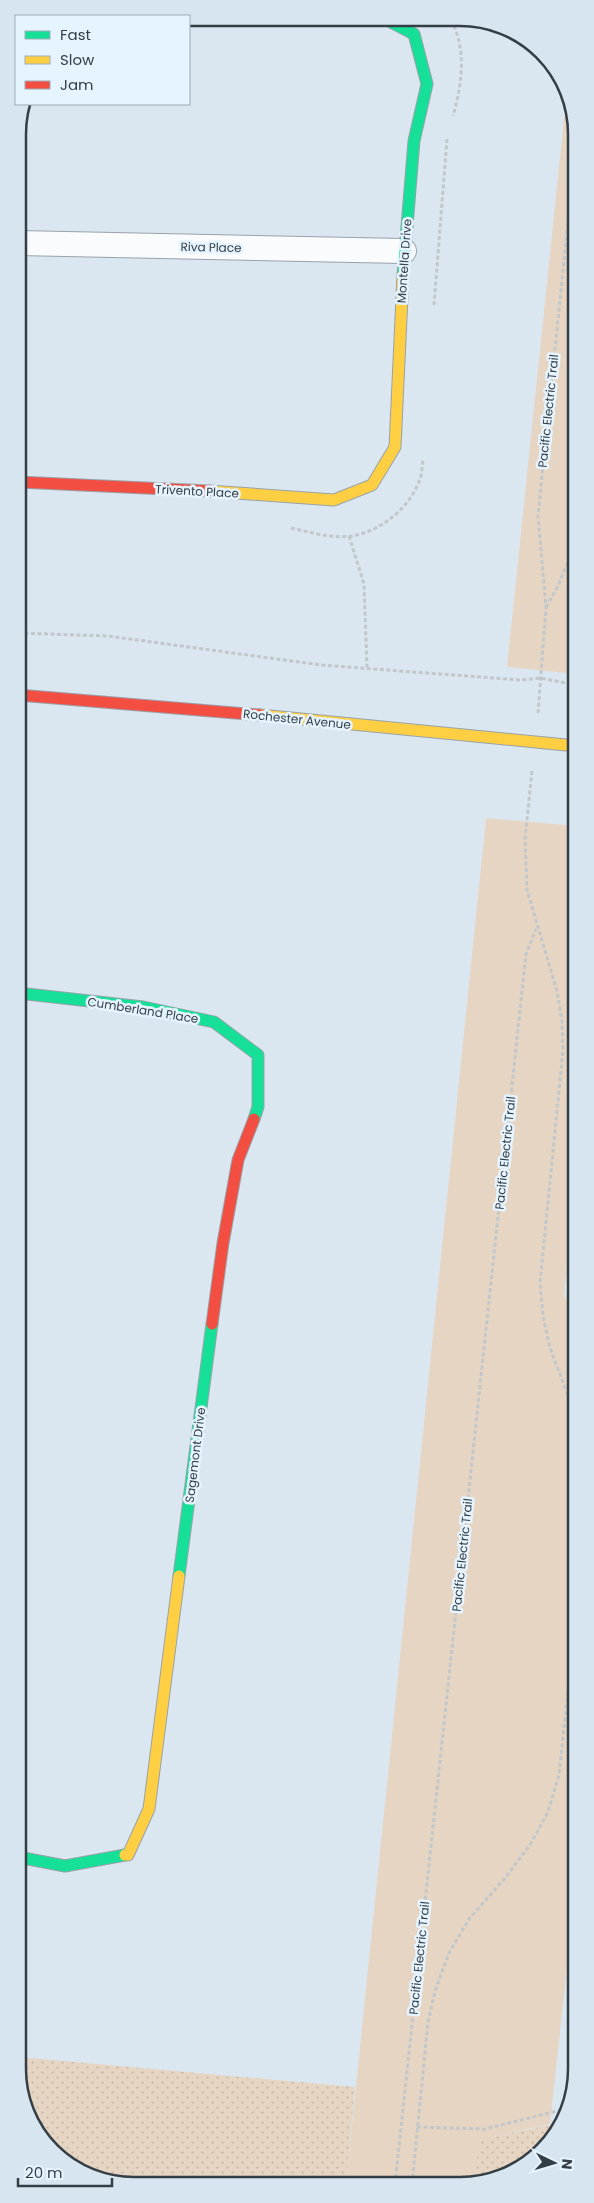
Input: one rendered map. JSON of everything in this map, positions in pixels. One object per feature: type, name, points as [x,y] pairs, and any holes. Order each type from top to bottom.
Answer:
[{"type":"street","name":"Montella Drive","points":[[372,485],[395,447],[404,252],[414,141],[427,84],[414,34],[399,26]]},
{"type":"street","name":"Riva Place","points":[[26,243],[404,252]]},
{"type":"street","name":"Trivento Place","points":[[26,482],[269,494],[334,500],[372,485]]},
{"type":"street","name":"Rochester Avenue","points":[[26,696],[214,711],[568,745]]},
{"type":"street","name":"Cumberland Place","points":[[26,994],[142,1007],[214,1022],[258,1055]]},
{"type":"street","name":"Sagemont Drive","points":[[26,1859],[65,1866],[128,1855],[149,1809],[222,1243],[238,1160],[258,1107],[258,1055]]},
{"type":"path","points":[[450,124],[459,95],[462,59],[453,26]]},
{"type":"path","points":[[433,312],[448,133]]},
{"type":"path","name":"Pacific Electric Trail","points":[[541,678],[546,608],[538,515],[568,230]]},
{"type":"path","points":[[283,526],[320,535],[349,536],[380,527],[404,507],[420,480],[424,452]]},
{"type":"path","points":[[349,536],[364,584],[367,667]]},
{"type":"path","name":"Pacific Electric Trail","points":[[546,608],[568,562]]},
{"type":"path","points":[[26,633],[108,636],[321,665],[520,680],[541,678],[568,683]]},
{"type":"path","points":[[528,812],[525,839],[527,890],[537,929],[557,991],[564,1050],[540,1283],[543,1316],[550,1348],[568,1395]]},
{"type":"path","name":"Pacific Electric Trail","points":[[396,2177],[526,954],[537,929]]},
{"type":"path","name":"Pacific Electric Trail","points":[[413,2177],[428,2022],[434,1991],[449,1954],[469,1919],[530,1846],[548,1812],[559,1775],[568,1691]]},
{"type":"path","points":[[417,2127],[485,2129],[560,2110]]},
{"type":"shaded area","points":[[565,110],[568,135],[568,673],[507,667]]},
{"type":"shaded area","points":[[486,818],[568,825],[568,1259],[564,1297],[568,1298],[568,1959],[550,2124],[480,2140],[475,2176],[347,2177]]},
{"type":"shaded area","points":[[26,2058],[355,2087],[347,2177],[127,2177],[113,2175],[87,2166],[58,2145],[45,2129],[32,2103],[27,2083]]},
{"type":"shaded area","points":[[551,2125],[542,2138],[529,2138],[529,2151],[514,2162],[494,2171],[475,2176],[479,2140]]},
{"type":"traffic: fast","points":[[399,26],[414,34],[427,84],[414,141],[403,275]]},
{"type":"traffic: fast","points":[[26,994],[143,1007],[214,1022],[258,1055],[258,1107],[254,1119]]},
{"type":"traffic: fast","points":[[179,1576],[212,1324]]},
{"type":"traffic: fast","points":[[26,1859],[65,1866],[125,1855]]},
{"type":"traffic: slow","points":[[209,491],[334,500],[372,485],[395,447],[403,275]]},
{"type":"traffic: slow","points":[[260,715],[568,745]]},
{"type":"traffic: slow","points":[[125,1855],[128,1855],[149,1809],[179,1576]]},
{"type":"traffic: jam","points":[[26,482],[209,491]]},
{"type":"traffic: jam","points":[[26,696],[260,715]]},
{"type":"traffic: jam","points":[[212,1324],[223,1243],[238,1160],[254,1119]]}]
